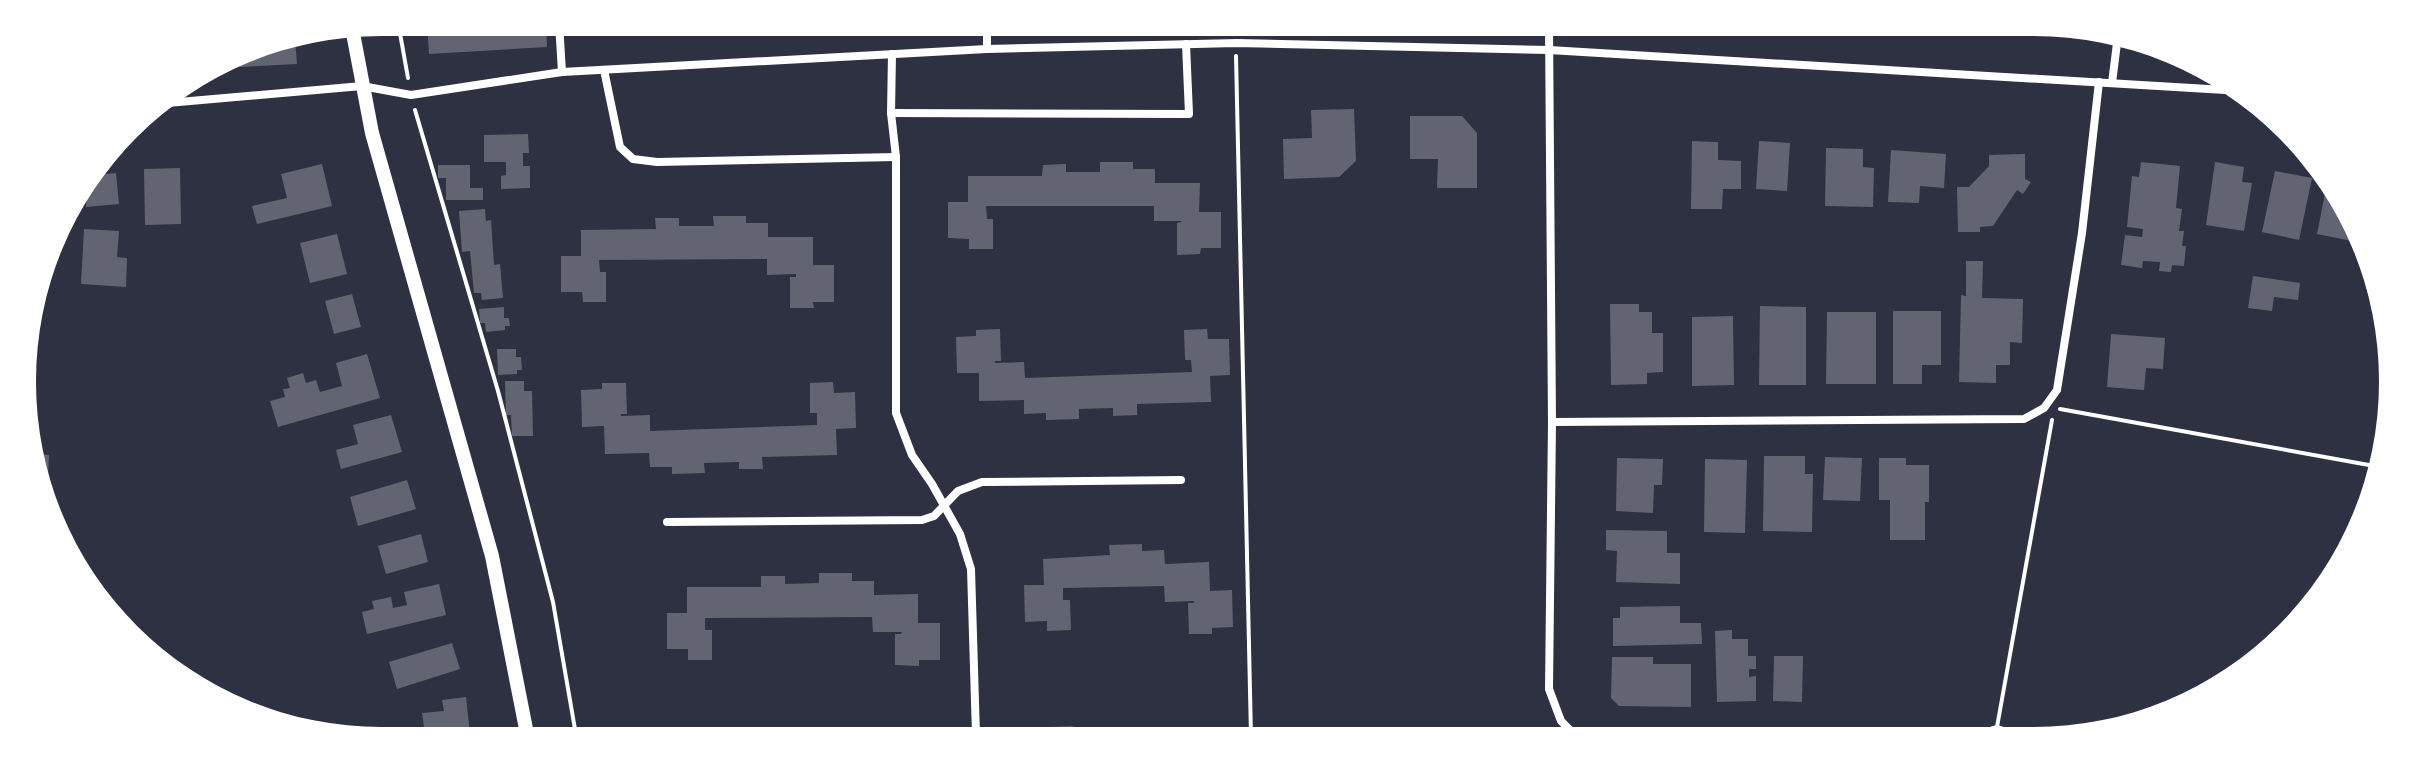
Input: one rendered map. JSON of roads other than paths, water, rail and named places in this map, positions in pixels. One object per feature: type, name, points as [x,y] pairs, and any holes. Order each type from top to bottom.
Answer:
[{"type":"street","points":[[560,36],[562,72]]},
{"type":"street","points":[[987,36],[987,49]]},
{"type":"street","points":[[1549,36],[1552,422],[1549,689],[1561,721],[1567,727]]},
{"type":"street","points":[[354,37],[376,148],[492,556],[526,727]]},
{"type":"street","points":[[178,102],[362,86],[411,95],[562,72],[987,49],[1237,43],[1549,50],[2218,90]]},
{"type":"street","points":[[891,113],[1189,114],[1186,44]]},
{"type":"street","points":[[2112,83],[2117,47]]},
{"type":"street","points":[[892,54],[891,113],[896,157],[896,413],[912,455],[960,534],[971,569],[976,727]]},
{"type":"street","points":[[604,70],[620,147],[633,159],[657,162],[896,157]]},
{"type":"street","points":[[1552,422],[2024,419],[2044,408],[2057,390],[2082,233],[2099,82]]},
{"type":"street","points":[[667,522],[922,520],[934,516],[958,491],[982,482],[1181,480]]}]
